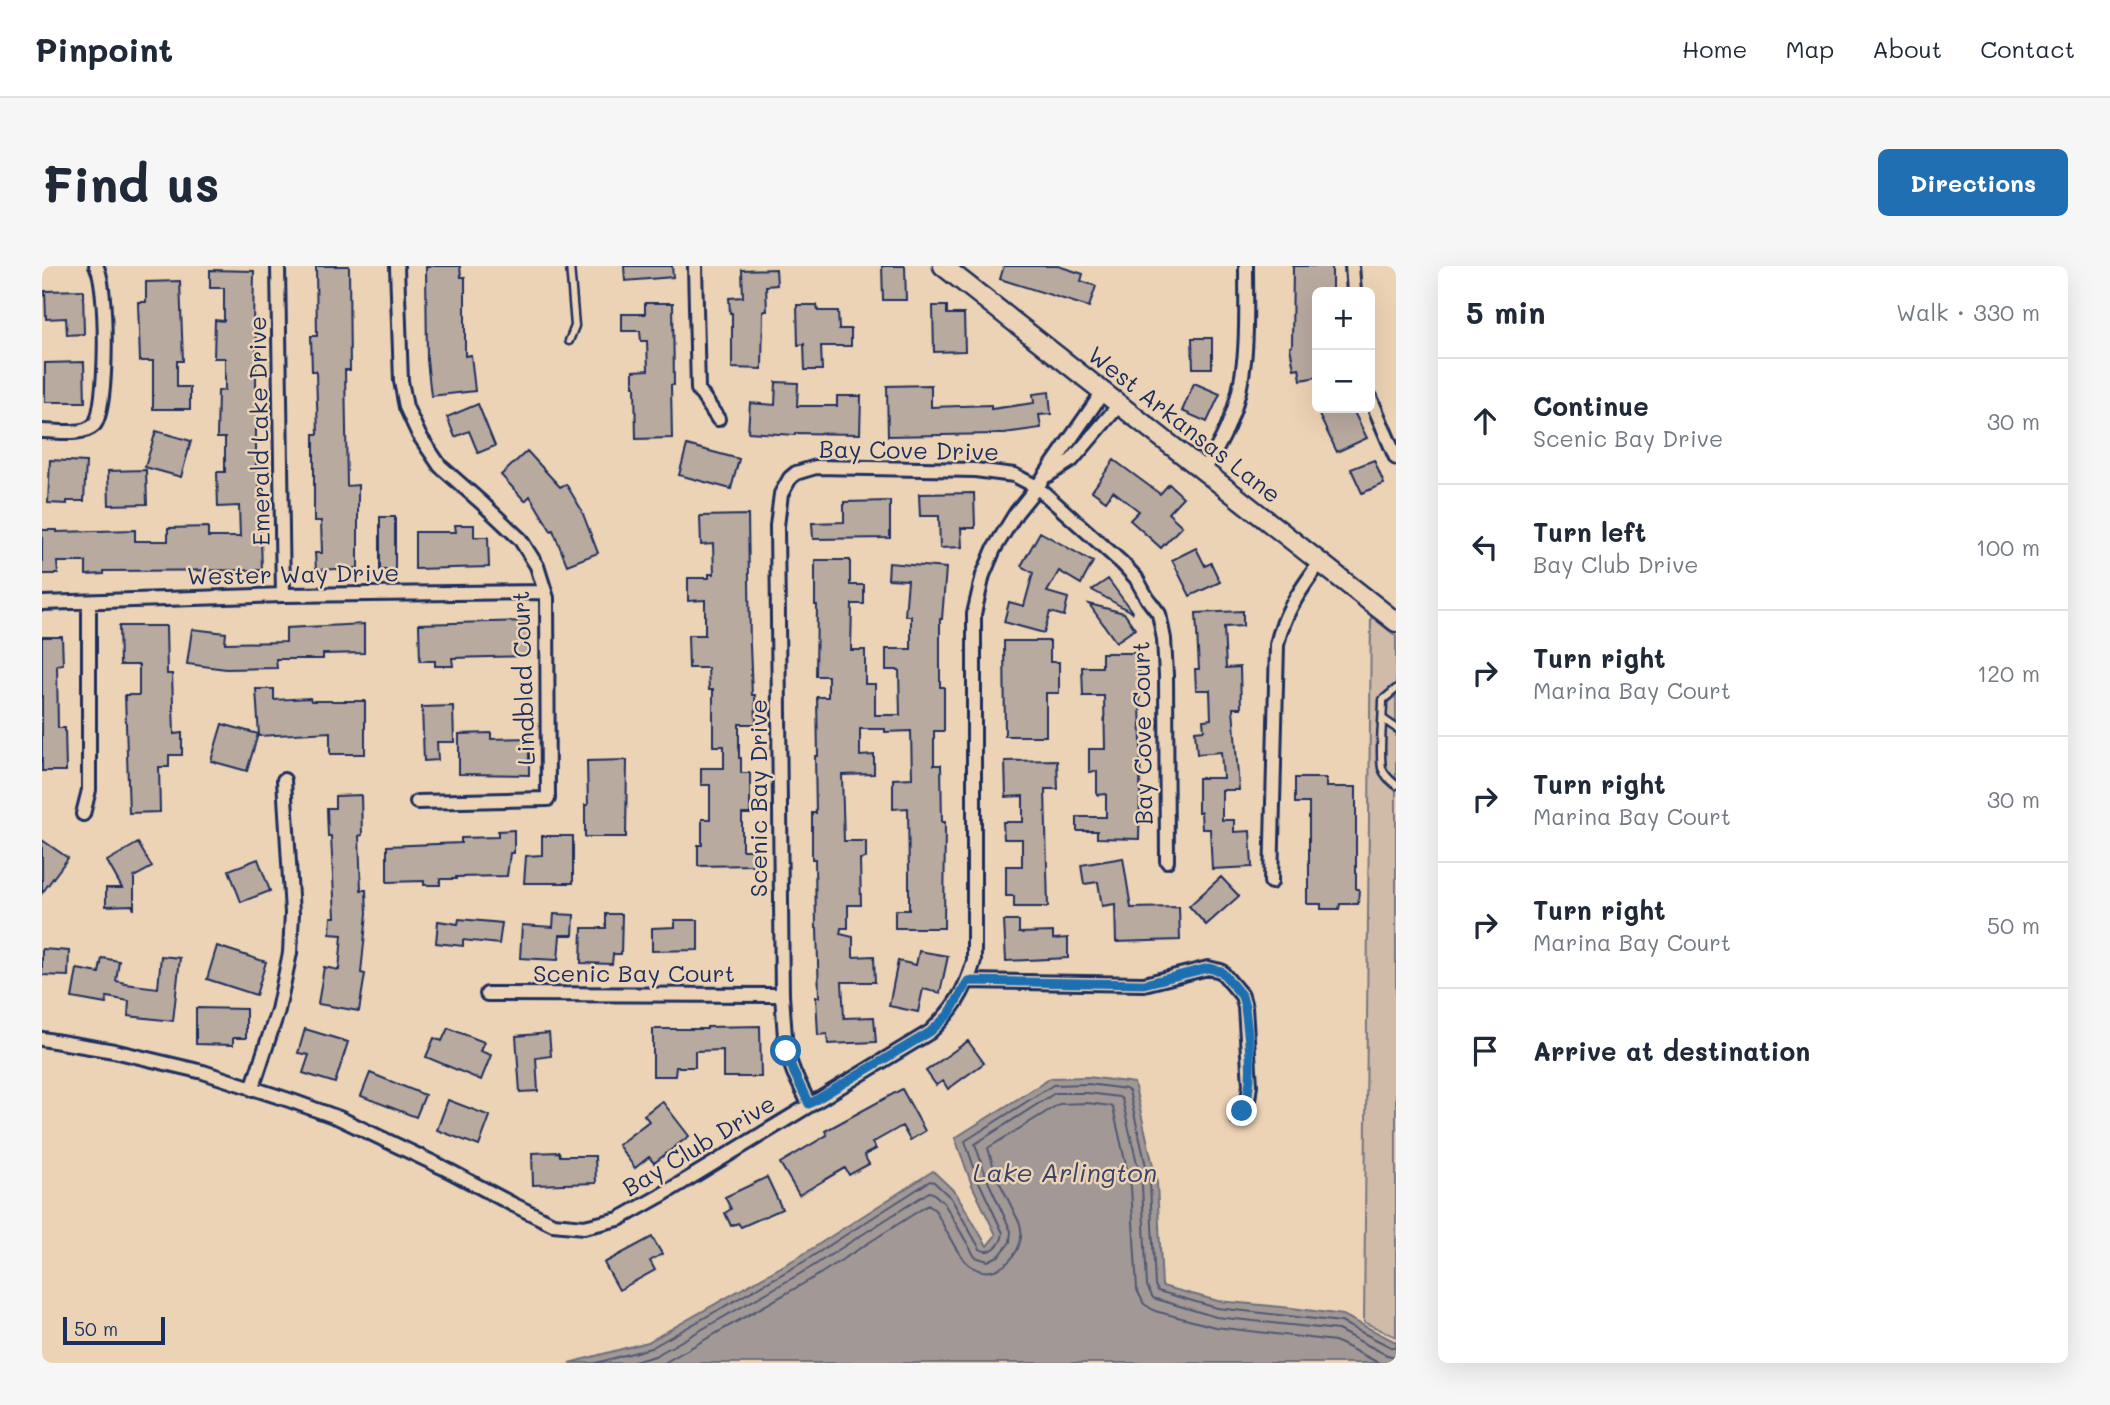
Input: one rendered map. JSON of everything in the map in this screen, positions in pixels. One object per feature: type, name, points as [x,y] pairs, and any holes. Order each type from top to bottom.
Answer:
[{"type":"street","points":[[42,431],[79,431],[93,426],[99,419],[105,354],[102,279],[96,266]]},
{"type":"street","name":"Emerald Lake Drive","points":[[278,266],[284,595]]},
{"type":"street","name":"Lindblad Court","points":[[397,266],[401,381],[410,416],[440,466],[520,539],[537,566],[547,598],[548,799],[417,802]]},
{"type":"street","points":[[695,266],[698,389],[718,419]]},
{"type":"street","name":"West Arkansas Lane","points":[[943,266],[1396,622]]},
{"type":"street","points":[[1204,471],[1229,424],[1242,380],[1246,353],[1246,266]]},
{"type":"street","points":[[1352,266],[1354,287]]},
{"type":"street","name":"Bay Club Drive","points":[[42,1039],[114,1051],[203,1072],[339,1118],[553,1224],[584,1227],[619,1219],[930,1032],[949,1014],[968,981],[974,961],[974,614],[983,575],[994,549],[1016,513],[1041,482],[1103,392]]},
{"type":"street","name":"Bay Club Drive","points":[[1041,482],[1072,460],[1119,405]]},
{"type":"street","points":[[1375,409],[1396,458]]},
{"type":"street","name":"Bay Cove Drive","points":[[784,488],[796,473],[816,467],[897,467],[995,472],[1041,482]]},
{"type":"street","name":"Bay Cove Court","points":[[1041,482],[1122,563],[1159,614],[1164,639],[1166,676],[1167,861]]},
{"type":"street","name":"Scenic Bay Drive","points":[[784,488],[777,526],[782,995],[786,1051],[809,1104]]},
{"type":"street","points":[[1271,882],[1277,645],[1281,625],[1289,607],[1320,562]]},
{"type":"street","name":"Wester Way Drive","points":[[42,603],[284,595],[545,592]]},
{"type":"street","points":[[83,814],[89,790],[89,602]]},
{"type":"street","points":[[252,1089],[278,1010],[290,953],[292,913],[284,780]]},
{"type":"street","points":[[968,981],[1144,984],[1208,968],[1221,971],[1242,996],[1245,1007],[1250,1085],[1248,1100],[1238,1119]]},
{"type":"street","name":"Scenic Bay Court","points":[[487,994],[782,995]]},
{"type":"lane","points":[[569,341],[575,326],[570,266]]},
{"type":"lane","points":[[1396,689],[1383,700],[1382,770],[1396,785]]},
{"type":"lane","points":[[1383,719],[1396,728]]},
{"type":"shaded area","points":[[1371,616],[1396,636],[1396,1337],[1364,1322]]},
{"type":"water","name":"Lake Arlington","points":[[1088,1077],[1134,1083],[1157,1183],[1162,1286],[1218,1301],[1343,1315],[1396,1342],[1396,1363],[569,1363],[648,1342],[802,1255],[933,1171],[956,1193],[987,1246],[996,1235],[972,1185],[955,1138],[1051,1078]]},
{"type":"building","points":[[316,266],[349,266],[350,370],[345,370],[347,486],[358,485],[358,568],[316,570],[315,553],[322,553],[321,521],[314,521],[314,434],[318,434],[316,371],[312,371],[311,336],[317,336]]},
{"type":"building","points":[[426,266],[460,266],[461,277],[465,277],[465,356],[471,355],[475,391],[431,396],[427,360]]},
{"type":"building","points":[[624,266],[672,266],[673,277],[625,281]]},
{"type":"building","points":[[882,266],[905,266],[906,300],[883,300]]},
{"type":"building","points":[[1004,266],[1058,266],[1083,274],[1081,281],[1096,286],[1089,307],[1000,279]]},
{"type":"building","points":[[1293,266],[1332,266],[1332,287],[1312,287],[1312,378],[1301,380],[1299,368],[1294,369]]},
{"type":"building","points":[[776,269],[777,285],[766,286],[767,311],[763,311],[762,369],[732,368],[732,313],[729,298],[743,297],[742,270]]},
{"type":"building","points":[[210,270],[254,271],[256,471],[259,471],[262,570],[104,571],[104,574],[86,575],[86,562],[57,562],[58,574],[42,574],[42,530],[135,530],[135,541],[168,541],[168,528],[208,527],[208,537],[240,537],[239,506],[218,507],[217,472],[225,472],[225,438],[217,438],[218,391],[225,390],[225,358],[214,358],[215,320],[224,321],[224,288],[210,288]]},
{"type":"building","points":[[180,281],[183,361],[177,361],[177,387],[190,387],[190,409],[153,409],[153,361],[140,361],[138,302],[146,302],[146,282]]},
{"type":"building","points":[[83,290],[84,334],[67,335],[66,318],[46,319],[45,291]]},
{"type":"building","points":[[645,303],[673,303],[672,438],[636,439],[633,371],[648,370],[647,341],[641,341],[640,331],[622,331],[622,314],[645,314]]},
{"type":"building","points":[[797,305],[817,305],[818,311],[838,311],[839,329],[851,329],[851,346],[821,346],[822,370],[805,370],[804,344],[798,345]]},
{"type":"building","points":[[933,306],[947,306],[947,314],[964,314],[965,351],[934,352]]},
{"type":"building","points":[[1192,338],[1212,338],[1212,368],[1193,368]]},
{"type":"building","points":[[84,362],[85,402],[45,402],[45,363]]},
{"type":"building","points":[[776,382],[798,383],[797,406],[837,406],[837,396],[861,396],[860,434],[795,435],[748,432],[750,403],[775,405]]},
{"type":"building","points":[[1194,383],[1220,394],[1207,422],[1182,411]]},
{"type":"building","points":[[931,385],[931,407],[991,405],[991,409],[1034,403],[1033,394],[1049,392],[1051,414],[1039,415],[1041,428],[997,434],[888,436],[887,386]]},
{"type":"building","points":[[478,404],[495,446],[478,453],[469,431],[455,437],[447,417]]},
{"type":"building","points":[[1354,413],[1367,438],[1337,452],[1319,415]]},
{"type":"building","points":[[156,431],[191,441],[181,477],[145,467]]},
{"type":"building","points":[[687,445],[739,459],[731,489],[679,475]]},
{"type":"building","points":[[527,451],[560,487],[566,484],[581,509],[598,553],[567,565],[553,530],[551,531],[530,496],[525,501],[501,475]]},
{"type":"building","points":[[50,460],[86,462],[84,501],[48,503]]},
{"type":"building","points":[[1114,460],[1160,494],[1169,484],[1183,497],[1168,513],[1182,526],[1161,548],[1130,520],[1139,511],[1113,491],[1106,501],[1092,491]]},
{"type":"building","points":[[1374,460],[1384,484],[1362,493],[1351,469]]},
{"type":"building","points":[[146,470],[147,504],[109,505],[108,471]]},
{"type":"building","points":[[974,493],[975,528],[961,528],[962,547],[940,548],[939,516],[920,516],[919,494]]},
{"type":"building","points":[[890,501],[890,538],[813,539],[812,523],[844,522],[844,502]]},
{"type":"building","points":[[748,515],[750,645],[756,724],[739,724],[739,758],[741,773],[750,773],[750,814],[742,814],[742,850],[753,850],[753,865],[698,866],[698,845],[702,845],[702,819],[710,819],[710,785],[701,785],[701,768],[724,768],[724,746],[713,746],[713,690],[709,690],[708,668],[689,668],[688,635],[705,635],[705,600],[688,601],[688,578],[709,578],[709,574],[714,574],[713,544],[701,545],[700,516]]},
{"type":"building","points":[[380,517],[395,517],[395,570],[380,570]]},
{"type":"building","points":[[455,525],[474,525],[474,537],[488,537],[489,567],[415,569],[415,532],[456,532]]},
{"type":"building","points":[[1040,532],[1093,562],[1081,584],[1059,571],[1047,592],[1068,598],[1064,616],[1050,612],[1044,633],[1004,622],[1009,602],[1024,606],[1033,573],[1021,566]]},
{"type":"building","points":[[1196,548],[1205,566],[1211,563],[1220,582],[1190,596],[1172,560]]},
{"type":"building","points":[[815,560],[850,560],[850,585],[864,585],[864,604],[852,604],[851,650],[865,650],[865,684],[875,684],[875,715],[900,715],[899,670],[886,670],[886,649],[911,649],[911,616],[905,616],[908,580],[888,579],[889,563],[946,568],[940,619],[940,687],[944,687],[944,731],[934,731],[934,765],[941,765],[942,822],[945,822],[944,928],[895,928],[895,910],[909,910],[909,874],[908,808],[893,809],[893,779],[912,778],[911,731],[860,729],[860,756],[874,755],[874,774],[842,775],[844,841],[866,841],[866,858],[860,859],[861,905],[848,905],[848,928],[841,928],[840,934],[853,937],[853,957],[874,956],[875,982],[842,982],[844,1018],[874,1017],[876,1042],[828,1044],[827,1034],[818,1035],[812,813],[816,813],[817,697],[828,697],[828,676],[816,676]]},
{"type":"building","points":[[1108,579],[1133,613],[1092,590]]},
{"type":"building","points":[[1089,604],[1124,613],[1135,629],[1116,642]]},
{"type":"building","points":[[1243,611],[1243,626],[1224,627],[1226,668],[1240,667],[1241,708],[1233,708],[1239,790],[1222,790],[1222,820],[1234,820],[1234,832],[1250,831],[1252,867],[1212,869],[1210,829],[1202,829],[1201,812],[1198,812],[1198,778],[1223,778],[1221,752],[1197,754],[1195,731],[1204,730],[1203,720],[1211,719],[1210,690],[1196,690],[1195,669],[1199,669],[1196,613]]},
{"type":"building","points":[[528,621],[528,656],[452,658],[453,666],[435,666],[435,661],[420,661],[419,624]]},
{"type":"building","points":[[364,624],[364,653],[323,654],[323,659],[276,659],[277,668],[226,669],[187,664],[192,629],[226,633],[225,643],[286,642],[286,628]]},
{"type":"building","points":[[119,626],[166,626],[167,674],[172,674],[174,734],[182,733],[182,755],[169,755],[169,767],[159,767],[160,812],[129,813],[125,695],[139,695],[139,665],[120,665]]},
{"type":"building","points":[[42,637],[62,637],[63,664],[57,665],[58,728],[65,728],[66,771],[42,771]]},
{"type":"building","points":[[1004,641],[1050,641],[1050,662],[1059,662],[1059,693],[1046,693],[1046,736],[1005,736]]},
{"type":"building","points":[[1102,653],[1139,653],[1139,839],[1097,838],[1097,831],[1077,831],[1077,817],[1106,817],[1106,794],[1097,795],[1097,771],[1089,772],[1089,749],[1105,749],[1104,696],[1083,696],[1082,667],[1102,667]]},
{"type":"building","points":[[256,689],[274,689],[274,700],[310,698],[311,701],[365,701],[365,754],[330,754],[330,732],[259,736]]},
{"type":"building","points":[[453,706],[454,742],[437,742],[438,760],[424,761],[422,707]]},
{"type":"building","points":[[222,724],[258,734],[247,771],[211,761]]},
{"type":"building","points":[[491,733],[491,739],[529,738],[529,775],[459,774],[459,734]]},
{"type":"building","points":[[627,760],[626,837],[585,837],[585,805],[588,805],[587,761]]},
{"type":"building","points":[[1057,760],[1058,789],[1045,789],[1048,907],[1014,907],[1014,896],[1006,896],[1006,866],[1022,866],[1022,839],[1004,839],[1003,822],[1023,822],[1023,796],[1006,797],[1005,761]]},
{"type":"building","points":[[1295,778],[1326,778],[1326,787],[1356,787],[1358,904],[1340,904],[1339,909],[1321,909],[1321,904],[1307,904],[1309,803],[1295,803]]},
{"type":"building","points":[[361,795],[361,890],[366,890],[367,913],[361,973],[365,974],[359,1011],[318,1004],[324,967],[339,970],[342,935],[330,934],[331,917],[335,917],[327,808],[335,808],[335,796]]},
{"type":"building","points":[[514,830],[514,853],[510,853],[507,876],[440,879],[440,885],[424,885],[424,881],[387,882],[387,846],[461,843],[461,838],[498,837],[498,831]]},
{"type":"building","points":[[542,836],[573,836],[573,883],[524,883],[526,856],[542,855]]},
{"type":"building","points":[[42,840],[68,858],[42,893]]},
{"type":"building","points":[[138,843],[152,867],[134,877],[134,910],[132,905],[106,906],[106,888],[122,888],[107,861]]},
{"type":"building","points":[[1123,858],[1131,908],[1179,907],[1180,940],[1116,942],[1115,904],[1102,906],[1098,882],[1084,884],[1081,865]]},
{"type":"building","points":[[258,859],[270,891],[241,902],[229,870]]},
{"type":"building","points":[[1221,877],[1239,896],[1206,925],[1189,906]]},
{"type":"building","points":[[554,914],[574,915],[573,935],[560,935],[558,960],[520,958],[522,925],[553,927]]},
{"type":"building","points":[[606,914],[622,914],[621,954],[613,954],[612,964],[581,963],[582,928],[606,928]]},
{"type":"building","points":[[459,919],[502,923],[499,944],[463,940],[463,946],[436,943],[438,921],[458,924]]},
{"type":"building","points":[[675,920],[698,920],[698,950],[652,951],[652,928],[675,927]]},
{"type":"building","points":[[1004,921],[1019,921],[1019,933],[1053,932],[1053,939],[1068,938],[1068,958],[1006,961]]},
{"type":"building","points":[[217,946],[266,962],[256,995],[207,979]]},
{"type":"building","points":[[42,949],[69,951],[68,976],[42,975]]},
{"type":"building","points":[[919,951],[948,956],[940,993],[923,989],[918,1012],[889,1006],[898,961],[916,965]]},
{"type":"building","points":[[161,956],[180,958],[173,1021],[128,1016],[129,1001],[107,997],[106,1004],[72,998],[77,969],[99,973],[102,958],[119,961],[116,981],[158,988]]},
{"type":"building","points":[[196,1008],[246,1009],[246,1038],[233,1038],[233,1045],[196,1044]]},
{"type":"building","points":[[760,1026],[761,1077],[723,1077],[723,1050],[695,1051],[695,1067],[676,1067],[675,1076],[653,1076],[653,1029]]},
{"type":"building","points":[[448,1028],[484,1042],[480,1051],[491,1055],[481,1080],[426,1057],[434,1038],[442,1041]]},
{"type":"building","points":[[305,1029],[348,1042],[335,1083],[303,1073],[309,1055],[298,1053]]},
{"type":"building","points":[[549,1033],[551,1056],[536,1058],[538,1091],[520,1092],[516,1036]]},
{"type":"building","points":[[968,1041],[984,1063],[948,1089],[943,1081],[936,1085],[926,1071]]},
{"type":"building","points":[[370,1073],[425,1095],[416,1117],[361,1096]]},
{"type":"building","points":[[902,1089],[925,1131],[910,1140],[902,1126],[872,1143],[876,1149],[864,1155],[869,1164],[849,1175],[845,1168],[799,1195],[780,1163],[827,1135],[825,1131]]},
{"type":"building","points":[[448,1100],[490,1116],[479,1146],[437,1130]]},
{"type":"building","points":[[662,1101],[689,1136],[654,1163],[649,1157],[635,1168],[618,1145],[649,1121],[644,1115]]},
{"type":"building","points":[[559,1152],[560,1156],[595,1156],[596,1183],[533,1185],[532,1153]]},
{"type":"building","points":[[767,1177],[782,1209],[741,1227],[738,1223],[731,1226],[725,1213],[731,1209],[725,1197]]},
{"type":"building","points":[[652,1237],[662,1254],[650,1261],[655,1270],[619,1290],[604,1263]]},
{"type":"route","points":[[786,1051],[809,1104],[930,1032],[949,1014],[968,981],[1144,984],[1208,968],[1221,971],[1242,996],[1245,1007],[1250,1085],[1248,1100],[1242,1111]]}]
